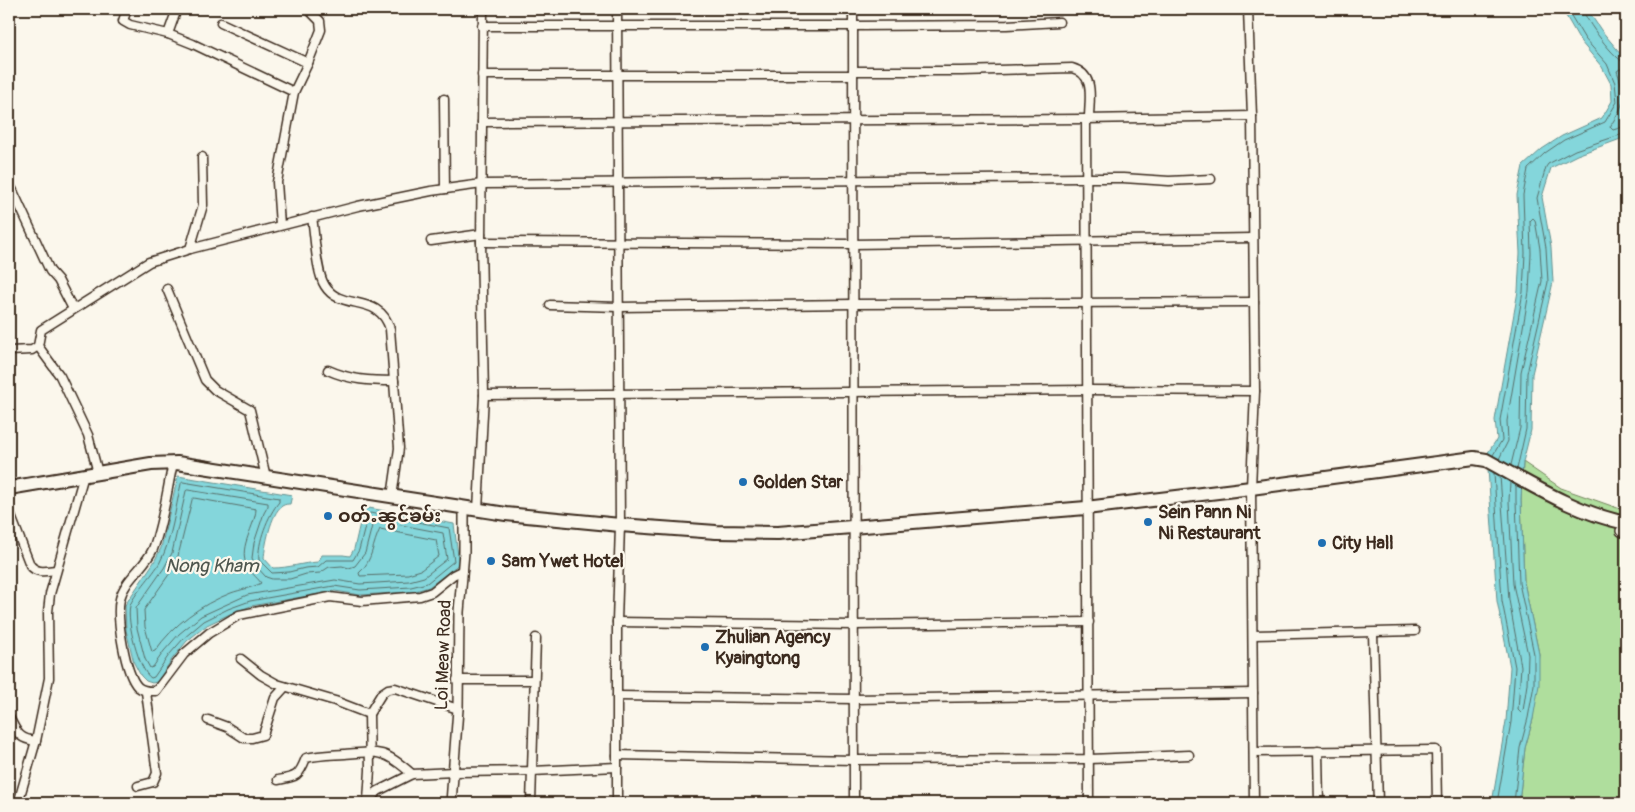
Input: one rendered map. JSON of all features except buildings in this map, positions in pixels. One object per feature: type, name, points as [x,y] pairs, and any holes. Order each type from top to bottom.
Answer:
[{"type":"highway","points":[[9,488],[151,464],[173,463],[478,510],[620,525],[716,532],[778,534],[1086,508],[1474,458],[1486,460],[1558,499],[1625,530]]},
{"type":"street","points":[[127,9],[123,21],[130,25],[168,34],[193,44],[294,92]]},
{"type":"street","points":[[168,34],[177,9]]},
{"type":"street","points":[[280,225],[277,182],[294,92],[308,64],[321,30],[320,21],[308,9]]},
{"type":"street","points":[[478,510],[484,395],[481,238],[483,9]]},
{"type":"street","points":[[617,9],[620,525],[617,622],[617,803]]},
{"type":"street","points":[[853,9],[854,803]]},
{"type":"street","points":[[1248,9],[1252,116],[1255,391],[1251,488],[1254,803]]},
{"type":"street","points":[[482,26],[1007,25],[1059,22]]},
{"type":"street","points":[[221,23],[308,64]]},
{"type":"street","points":[[482,75],[853,73],[1072,68],[1086,74],[1089,81],[1086,242],[1088,303],[1086,508],[1089,622],[1089,803]]},
{"type":"street","points":[[444,99],[446,189]]},
{"type":"street","points":[[482,122],[853,121],[1252,116]]},
{"type":"street","points":[[190,249],[203,205],[202,157]]},
{"type":"street","points":[[98,473],[88,435],[60,376],[38,346],[40,330],[149,262],[280,225],[358,206],[482,184],[1087,178],[1169,181],[1211,179]]},
{"type":"street","points":[[12,189],[50,271],[58,280],[72,309]]},
{"type":"street","points":[[312,217],[321,276],[326,288],[342,298],[372,307],[381,312],[387,319],[390,329],[399,448],[392,497]]},
{"type":"street","points":[[431,240],[481,238],[618,243],[853,244],[1253,238]]},
{"type":"street","points":[[167,289],[205,380],[215,390],[250,410],[266,477]]},
{"type":"street","points":[[550,305],[619,307],[1254,302]]},
{"type":"street","points":[[9,351],[32,350],[38,346]]},
{"type":"street","points":[[328,370],[341,376],[364,381],[394,381]]},
{"type":"street","points":[[484,395],[1087,390],[1255,391]]},
{"type":"street","points":[[173,463],[153,548],[144,565],[129,581],[120,596],[118,610],[123,651],[138,687],[146,692],[156,691],[184,654],[209,633],[239,615],[330,597],[370,601],[420,596],[432,592],[453,575],[463,570]]},
{"type":"street","points":[[18,803],[36,741],[49,678],[48,612],[50,594],[84,475]]},
{"type":"street","name":"Loi Meaw Road","points":[[451,803],[458,709],[459,612],[463,570],[464,508]]},
{"type":"street","points":[[9,511],[30,565],[37,572],[56,570]]},
{"type":"street","points":[[617,622],[854,625],[1089,622]]},
{"type":"street","points":[[1253,635],[1414,631]]},
{"type":"street","points":[[1373,632],[1378,803]]},
{"type":"street","points":[[531,803],[536,638]]},
{"type":"street","points":[[241,659],[261,675],[285,687],[335,701],[369,714]]},
{"type":"street","points":[[457,680],[534,680]]},
{"type":"street","points":[[208,720],[227,727],[244,738],[263,735],[275,698],[285,687]]},
{"type":"street","points":[[367,802],[369,714],[382,693],[388,689],[395,688],[458,709]]},
{"type":"street","points":[[138,786],[153,782],[157,773],[146,692]]},
{"type":"street","points":[[617,696],[854,699],[1253,694]]},
{"type":"street","points":[[9,717],[18,734],[24,740],[36,741]]},
{"type":"street","points":[[1254,752],[1436,750],[1437,803]]},
{"type":"street","points":[[278,780],[293,778],[300,773],[306,758],[320,754],[369,751],[380,752],[395,759],[412,774]]},
{"type":"street","points":[[1318,751],[1319,803]]},
{"type":"street","points":[[617,755],[854,760],[1090,759],[1188,755]]},
{"type":"street","points":[[367,802],[378,791],[412,774],[617,767]]},
{"type":"green space","points":[[1523,462],[1561,488],[1626,511],[1626,803],[1519,803],[1525,748],[1533,719],[1539,654],[1524,582],[1521,500]]},
{"type":"water","points":[[1562,9],[1587,9],[1601,30],[1626,60],[1626,137],[1577,155],[1551,168],[1542,197],[1551,247],[1553,282],[1532,374],[1531,430],[1523,462],[1521,500],[1524,582],[1539,654],[1539,685],[1533,719],[1525,748],[1519,803],[1492,803],[1506,721],[1510,667],[1497,601],[1487,454],[1497,439],[1495,420],[1518,291],[1520,253],[1517,195],[1523,166],[1542,149],[1562,136],[1602,118],[1612,101],[1611,84],[1602,67],[1581,42]]},
{"type":"water","name":"Nong Kham","points":[[178,476],[292,495],[290,504],[283,505],[278,510],[269,530],[264,558],[273,568],[318,562],[322,555],[350,556],[354,549],[363,510],[369,508],[454,524],[459,564],[429,587],[412,592],[360,595],[335,591],[251,606],[230,614],[207,625],[187,641],[157,682],[152,683],[146,681],[141,676],[134,663],[126,630],[125,605],[154,562],[161,548]]},
{"type":"place","name":"Golden Star","points":[[743,482]]},
{"type":"place","name":"ဝတ်ႉၼွင်ၶမ်း","points":[[328,516]]},
{"type":"place","name":"Sein Pann Ni Ni Restaurant","points":[[1148,522]]},
{"type":"place","name":"City Hall","points":[[1322,543]]},
{"type":"place","name":"Sam Ywet Hotel","points":[[491,561]]},
{"type":"place","name":"Zhulian Agency Kyaingtong","points":[[705,647]]}]
